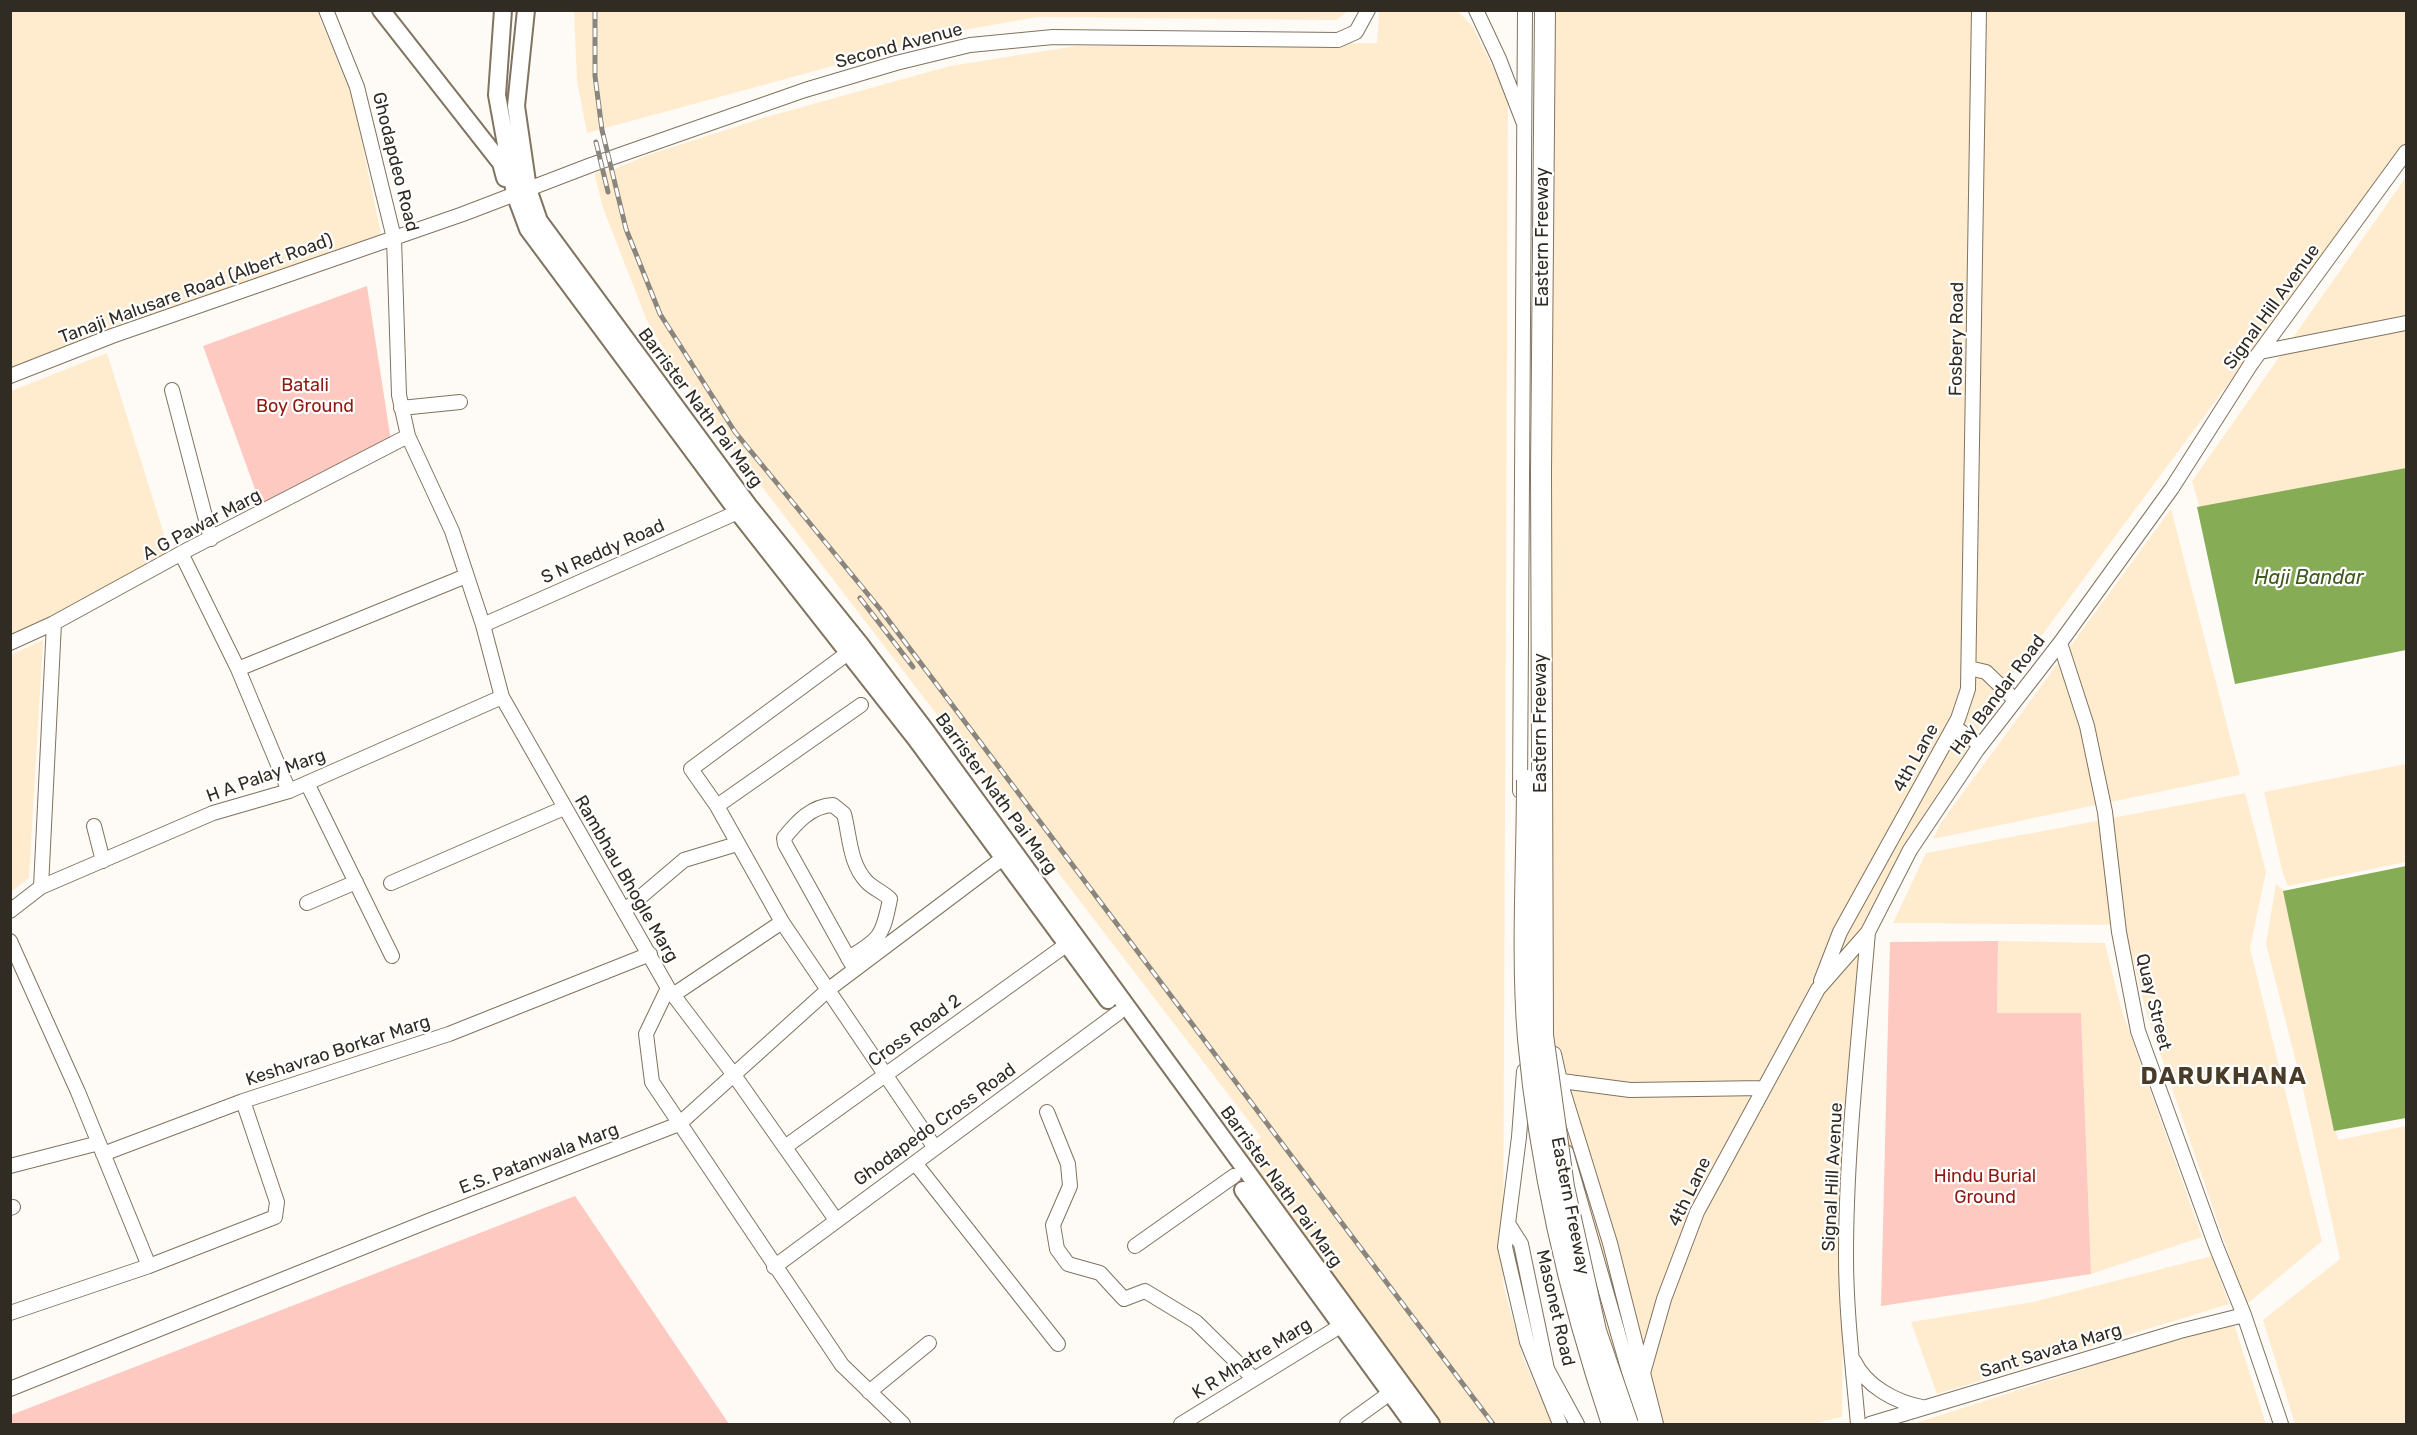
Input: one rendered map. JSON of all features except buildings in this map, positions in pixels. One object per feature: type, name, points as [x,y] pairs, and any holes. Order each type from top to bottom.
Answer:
[{"type":"highway","name":"Eastern Freeway","points":[[1532,10],[1526,945],[1528,1038],[1549,1190],[1568,1280],[1612,1425]]},
{"type":"highway","name":"Eastern Freeway","points":[[1545,10],[1541,484],[1543,1035],[1564,1187],[1596,1331],[1628,1424]]},
{"type":"main road","points":[[370,10],[493,171],[501,173],[522,191]]},
{"type":"main road","points":[[381,10],[501,163],[501,173]]},
{"type":"main road","points":[[502,10],[497,95],[522,191]]},
{"type":"main road","points":[[522,191],[516,106],[526,10]]},
{"type":"main road","name":"Barrister Nath Pai Marg","points":[[522,191],[522,218],[534,238],[854,649],[916,739],[1008,854],[1431,1425]]},
{"type":"main road","name":"Barrister Nath Pai Marg","points":[[1008,854],[1066,945],[1104,985],[1118,1013],[1413,1425]]},
{"type":"street","name":"Ghodapdeo Road","points":[[327,10],[357,87],[394,238],[401,408],[408,436]]},
{"type":"street","name":"Second Avenue","points":[[394,238],[805,90],[970,45],[1053,38],[1338,40],[1356,32],[1367,17],[1368,10]]},
{"type":"street","points":[[1476,10],[1499,59],[1526,128]]},
{"type":"street","points":[[1509,1225],[1525,1077],[1520,1037],[1520,843],[1525,10]]},
{"type":"street","points":[[1550,10],[1548,826],[1551,1037],[1560,1081],[1610,1243],[1643,1373],[1634,1388]]},
{"type":"street","name":"Fosbery Road","points":[[1969,668],[1979,10]]},
{"type":"street","points":[[1526,128],[1549,130]]},
{"type":"street","name":"Signal Hill Avenue","points":[[2172,488],[2260,352],[2406,152]]},
{"type":"street","name":"Tanaji Malusare Road (Albert Road)","points":[[10,376],[124,332],[394,238]]},
{"type":"street","points":[[2260,352],[2406,323]]},
{"type":"street","points":[[172,390],[211,539]]},
{"type":"street","points":[[401,408],[460,402]]},
{"type":"street","name":"A G Pawar Marg","points":[[10,643],[54,623],[408,436]]},
{"type":"street","name":"Rambhau Bhogle Marg","points":[[408,436],[452,531],[483,626],[502,697],[671,992],[646,1034],[652,1082],[774,1267],[842,1365],[903,1425]]},
{"type":"street","name":"Hay Bandar Road","points":[[1868,932],[1910,850],[1981,745],[2060,644],[2172,488]]},
{"type":"street","name":"S N Reddy Road","points":[[483,626],[744,510]]},
{"type":"street","points":[[181,554],[238,669],[289,791]]},
{"type":"street","points":[[238,669],[466,576]]},
{"type":"street","points":[[41,887],[54,623]]},
{"type":"street","name":"Quay Street","points":[[2060,644],[2087,726],[2105,812],[2119,932],[2138,1031],[2244,1315],[2281,1425]]},
{"type":"street","points":[[854,649],[691,769],[717,806],[782,922],[935,1148]]},
{"type":"street","points":[[1969,668],[1986,672],[2015,700]]},
{"type":"street","name":"4th Lane","points":[[1656,1425],[1643,1373],[1664,1299],[1697,1212],[1818,989],[1840,932],[1954,727],[1968,689],[1969,668]]},
{"type":"street","name":"H A Palay Marg","points":[[10,911],[41,887],[213,813],[289,791],[502,697]]},
{"type":"street","points":[[717,806],[861,705]]},
{"type":"street","points":[[1954,727],[1981,745]]},
{"type":"street","points":[[307,783],[392,956]]},
{"type":"street","points":[[832,805],[843,814],[848,845],[859,872],[866,881],[890,899],[884,931],[851,964],[785,844],[784,838],[797,822],[821,806],[832,805]]},
{"type":"street","points":[[391,883],[564,808]]},
{"type":"street","points":[[94,826],[103,861]]},
{"type":"street","points":[[624,911],[684,860],[737,844]]},
{"type":"street","name":"E.S. Patanwala Marg","points":[[12,1388],[400,1232],[679,1124],[829,989],[851,964],[1008,854]]},
{"type":"street","points":[[307,903],[356,882]]},
{"type":"street","points":[[782,922],[671,992],[734,1075],[836,1220]]},
{"type":"street","name":"4th Lane","points":[[1818,989],[1868,932]]},
{"type":"street","name":"Signal Hill Avenue","points":[[1858,1425],[1846,1256],[1849,1164],[1868,932]]},
{"type":"street","points":[[10,941],[101,1148],[149,1266],[10,1313]]},
{"type":"street","name":"Cross Road 2","points":[[784,1147],[1066,945]]},
{"type":"street","name":"Keshavrao Borkar Marg","points":[[149,1266],[275,1216],[277,1202],[243,1101],[449,1034],[650,954]]},
{"type":"street","name":"Ghodapedo Cross Road","points":[[774,1267],[1118,1013]]},
{"type":"street","points":[[1525,1077],[1630,1090],[1764,1088]]},
{"type":"street","points":[[1525,1077],[1562,1139],[1644,1425]]},
{"type":"street","points":[[10,1166],[101,1148],[243,1101]]},
{"type":"street","points":[[1047,1112],[1068,1164],[1070,1186],[1053,1225],[1057,1249],[1068,1264],[1100,1273],[1124,1299],[1144,1291],[1196,1322],[1254,1378]]},
{"type":"street","points":[[915,1163],[1058,1344]]},
{"type":"street","points":[[1135,1246],[1234,1176]]},
{"type":"street","name":"Masonet Road","points":[[1509,1225],[1505,1247],[1527,1342],[1560,1425]]},
{"type":"street","name":"Masonet Road","points":[[1509,1225],[1521,1244],[1547,1369],[1577,1425]]},
{"type":"street","name":"Sant Savata Marg","points":[[1870,1425],[2180,1331],[2244,1315]]},
{"type":"street","name":"K R Mhatre Marg","points":[[1181,1425],[1342,1325]]},
{"type":"street","points":[[869,1392],[929,1343]]},
{"type":"street","points":[[1852,1356],[1860,1374],[1876,1387],[1904,1403],[1926,1407]]},
{"type":"street","points":[[1347,1425],[1390,1393]]},
{"type":"shaded area","points":[[574,10],[1348,11],[1336,20],[1038,17],[969,29],[587,133],[577,81]]},
{"type":"shaded area","points":[[11,11],[317,11],[353,99],[381,234],[11,371]]},
{"type":"shaded area","points":[[1379,11],[1458,11],[1473,27],[1508,98],[1503,1284],[1523,1358],[1552,1424],[1442,1424],[1237,1155],[1261,1137],[693,397],[647,321],[603,208],[595,176],[595,173],[615,169],[645,156],[766,117],[950,66],[1076,46],[1377,43]]},
{"type":"shaded area","points":[[1551,11],[2406,11],[2406,144],[2005,685],[1867,923],[1856,984],[1844,1149],[1842,1417],[1812,1424],[1636,1424],[1625,1397],[1567,1175],[1547,1032]]},
{"type":"shaded area","points":[[2406,177],[2406,468],[2200,509],[2192,481]]},
{"type":"shaded area","points":[[107,353],[170,553],[50,619],[11,637],[11,391]]},
{"type":"shaded area","points":[[2171,509],[2240,775],[1933,839],[1940,824]]},
{"type":"shaded area","points":[[43,640],[29,878],[11,892],[11,655]]},
{"type":"shaded area","points":[[2406,764],[2406,862],[2288,886],[2283,874],[2264,792]]},
{"type":"shaded area","points":[[2245,793],[2266,872],[2250,948],[2322,1241],[2246,1305],[2147,1015],[2124,925],[1893,923],[1926,853]]},
{"type":"shaded area","points":[[2276,884],[2285,891],[2338,1140],[2406,1126],[2406,1424],[2295,1424],[2263,1320],[2340,1259],[2304,1093],[2266,944]]},
{"type":"shaded area","points":[[1998,941],[2105,943],[2121,1008],[2202,1237],[2091,1274],[2081,1013],[1997,1013]]},
{"type":"shaded area","points":[[2212,1256],[2229,1304],[1937,1394],[1911,1322],[2033,1302]]},
{"type":"shaded area","points":[[2234,1324],[2266,1424],[1913,1424],[2183,1337]]},
{"type":"green space","name":"Batali Boy Ground","points":[[367,286],[391,441],[263,511],[203,346]]},
{"type":"green space","name":"Hindu Burial Ground","points":[[1998,941],[1997,1013],[2081,1013],[2091,1274],[1881,1306],[1890,942]]},
{"type":"green space","points":[[575,1196],[729,1424],[11,1424],[11,1415]]},
{"type":"water","name":"Haji Bandar","points":[[2406,468],[2406,650],[2235,684],[2197,507]]},
{"type":"water","points":[[2406,866],[2406,1118],[2334,1131],[2283,891]]},
{"type":"railway","points":[[595,10],[595,76],[602,130],[626,229],[660,314],[735,432],[880,609],[1493,1424]]},
{"type":"railway","points":[[596,142],[608,192]]},
{"type":"railway","points":[[860,598],[913,667]]},
{"type":"district","name":"DARUKHANA","points":[[2224,1077]]}]
